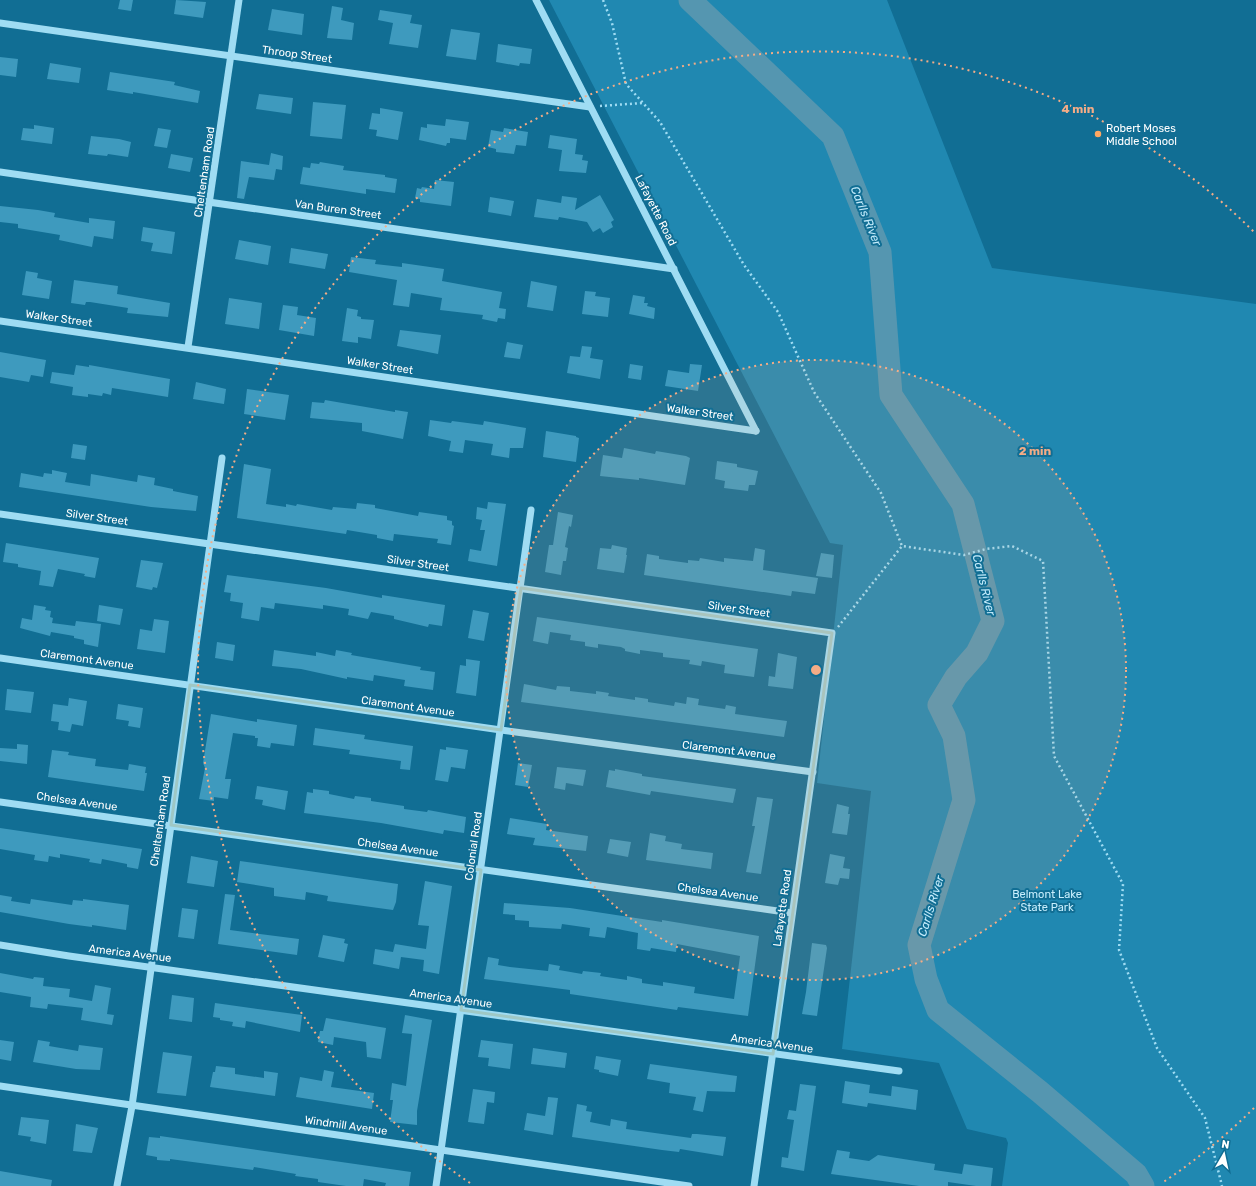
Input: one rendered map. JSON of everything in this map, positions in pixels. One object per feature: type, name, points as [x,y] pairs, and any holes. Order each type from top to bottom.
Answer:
[{"type":"street","name":"Cheltenham Road","points":[[188,347],[211,202],[239,0]]},
{"type":"street","name":"Lafayette Road","points":[[536,0],[756,431]]},
{"type":"street","name":"Throop Street","points":[[0,23],[590,107]]},
{"type":"street","name":"Van Buren Street","points":[[0,172],[674,268]]},
{"type":"street","name":"Walker Street","points":[[0,321],[188,347],[756,431]]},
{"type":"street","name":"Cheltenham Road","points":[[117,1186],[132,1106],[208,545],[222,458]]},
{"type":"street","name":"Colonial Road","points":[[436,1186],[531,510]]},
{"type":"street","name":"Silver Street","points":[[0,514],[208,545],[832,633]]},
{"type":"street","name":"Lafayette Road","points":[[754,1186],[832,633]]},
{"type":"street","name":"Claremont Avenue","points":[[0,658],[501,730],[813,772]]},
{"type":"street","name":"Chelsea Avenue","points":[[0,802],[792,913]]},
{"type":"street","name":"America Avenue","points":[[0,945],[899,1071]]},
{"type":"street","name":"Windmill Avenue","points":[[0,1086],[689,1186]]},
{"type":"path","points":[[603,0],[612,23],[626,84],[660,122],[744,265],[778,312],[814,392],[881,493],[902,546]]},
{"type":"path","points":[[590,107],[643,103]]},
{"type":"path","points":[[902,546],[964,556],[986,549],[1012,546],[1043,561],[1054,756],[1123,884],[1119,950],[1157,1048],[1205,1118],[1222,1186]]},
{"type":"path","points":[[832,633],[902,546]]},
{"type":"highlighted area","points":[[521,588],[832,633],[773,1054],[461,1010],[481,870],[171,825],[190,685],[501,730]]},
{"type":"green space","name":"Belmont Lake State Park","points":[[549,0],[887,0],[992,268],[1256,304],[1256,1186],[1002,1186],[1008,1143],[1006,1138],[967,1129],[939,1063],[842,1049],[871,791],[817,783],[843,545],[830,543]]},
{"type":"building","points":[[120,0],[133,0],[131,11],[118,9]]},
{"type":"building","points":[[176,0],[206,2],[203,18],[174,14]]},
{"type":"building","points":[[332,6],[343,8],[341,20],[354,23],[352,40],[327,38]]},
{"type":"building","points":[[272,9],[304,14],[302,35],[268,30]]},
{"type":"building","points":[[380,10],[412,15],[410,23],[422,25],[418,48],[389,44],[393,23],[378,20]]},
{"type":"building","points":[[451,29],[480,33],[476,60],[446,56]]},
{"type":"building","points":[[498,44],[532,49],[530,64],[520,63],[519,66],[496,62]]},
{"type":"building","points":[[0,57],[18,59],[16,77],[0,75]]},
{"type":"building","points":[[50,63],[81,68],[79,83],[47,79]]},
{"type":"building","points":[[110,72],[175,82],[174,85],[200,91],[198,103],[133,92],[133,94],[107,90]]},
{"type":"building","points":[[259,94],[293,98],[291,114],[256,109]]},
{"type":"building","points":[[313,102],[346,105],[342,139],[310,136]]},
{"type":"building","points":[[380,108],[403,112],[398,140],[376,136],[377,130],[369,129],[372,113],[380,114]]},
{"type":"building","points":[[446,119],[469,122],[466,140],[450,138],[450,143],[447,143],[446,146],[419,140],[421,127],[427,128],[427,124],[445,126]]},
{"type":"building","points":[[34,125],[54,128],[52,144],[21,140],[23,128],[34,129]]},
{"type":"building","points":[[158,128],[171,130],[167,148],[154,146]]},
{"type":"building","points":[[504,128],[528,132],[526,146],[516,145],[514,154],[496,152],[496,149],[488,147],[491,130],[503,132]]},
{"type":"building","points":[[550,135],[577,139],[575,154],[583,155],[582,160],[588,161],[586,173],[559,171],[562,150],[548,148]]},
{"type":"building","points":[[91,136],[131,142],[128,157],[108,154],[107,156],[88,154]]},
{"type":"building","points":[[271,153],[283,156],[282,170],[276,169],[274,180],[249,177],[244,199],[237,198],[241,161],[269,165]]},
{"type":"building","points":[[171,154],[193,158],[190,172],[168,168]]},
{"type":"building","points":[[320,162],[344,166],[343,170],[385,175],[385,177],[397,179],[395,193],[366,189],[366,194],[300,184],[303,167],[310,168],[311,163],[319,164]]},
{"type":"building","points":[[435,180],[454,182],[451,206],[420,202],[420,199],[415,198],[417,188],[421,189],[422,187],[434,189]]},
{"type":"building","points":[[600,195],[614,220],[611,222],[613,227],[603,233],[600,228],[593,232],[587,222],[559,217],[558,220],[534,217],[537,199],[561,203],[562,196],[577,198],[575,210]]},
{"type":"building","points":[[490,197],[514,201],[511,216],[488,212]]},
{"type":"building","points":[[0,206],[55,213],[54,217],[89,223],[89,218],[115,221],[113,239],[94,236],[92,247],[59,240],[60,235],[18,228],[18,224],[0,222]]},
{"type":"building","points":[[143,227],[175,232],[172,254],[151,251],[153,243],[141,241]]},
{"type":"building","points":[[239,240],[271,246],[268,265],[235,259]]},
{"type":"building","points":[[291,248],[328,254],[325,269],[289,263]]},
{"type":"building","points":[[351,257],[376,260],[375,264],[402,267],[402,263],[444,269],[442,281],[502,292],[499,308],[506,309],[505,319],[498,318],[497,322],[482,319],[483,315],[440,310],[442,298],[411,293],[409,307],[393,305],[397,280],[349,272]]},
{"type":"building","points":[[26,271],[38,273],[37,278],[52,281],[49,299],[22,295]]},
{"type":"building","points":[[74,280],[118,286],[117,294],[170,303],[168,317],[127,313],[128,308],[90,302],[86,302],[85,305],[71,303]]},
{"type":"building","points":[[531,281],[557,286],[553,311],[527,307]]},
{"type":"building","points":[[585,291],[596,292],[595,296],[610,298],[608,317],[582,314]]},
{"type":"building","points":[[633,295],[645,297],[644,303],[648,303],[647,306],[655,308],[654,319],[629,314]]},
{"type":"building","points":[[229,298],[262,303],[259,329],[225,324]]},
{"type":"building","points":[[283,305],[298,307],[297,315],[316,318],[314,336],[279,330]]},
{"type":"building","points":[[347,308],[358,310],[357,316],[361,317],[361,319],[374,320],[371,339],[358,337],[358,343],[342,341]]},
{"type":"building","points":[[400,330],[441,335],[438,354],[397,346]]},
{"type":"building","points":[[507,342],[523,345],[520,359],[504,357]]},
{"type":"building","points":[[582,346],[592,347],[590,358],[603,360],[600,379],[567,373],[570,356],[580,357]]},
{"type":"building","points":[[0,352],[46,360],[43,377],[31,375],[29,382],[0,377]]},
{"type":"building","points":[[630,364],[643,366],[641,380],[628,378]]},
{"type":"building","points":[[690,364],[702,365],[698,391],[665,386],[668,370],[689,373]]},
{"type":"building","points":[[76,365],[89,367],[89,365],[170,379],[168,397],[112,388],[111,395],[103,393],[102,396],[88,394],[88,397],[72,395],[73,387],[50,383],[52,372],[74,375]]},
{"type":"building","points":[[196,382],[226,389],[224,404],[193,399]]},
{"type":"building","points":[[247,389],[289,395],[285,420],[244,414]]},
{"type":"building","points":[[325,400],[395,412],[395,410],[408,412],[403,439],[362,431],[362,423],[310,418],[312,402],[324,403]]},
{"type":"building","points":[[430,420],[483,425],[484,421],[526,428],[523,448],[510,448],[509,458],[491,455],[493,444],[465,440],[463,453],[449,451],[451,441],[428,436]]},
{"type":"building","points":[[546,431],[576,436],[579,438],[576,462],[543,457]]},
{"type":"building","points":[[73,444],[87,446],[85,460],[71,458]]},
{"type":"building","points":[[624,448],[655,454],[656,451],[690,458],[685,485],[639,478],[639,480],[600,476],[603,455],[622,458]]},
{"type":"building","points":[[717,461],[737,464],[737,467],[758,471],[755,485],[749,485],[748,491],[724,488],[725,481],[715,479]]},
{"type":"building","points":[[244,464],[271,469],[266,504],[286,507],[286,504],[296,506],[297,504],[332,510],[333,507],[356,509],[357,503],[375,505],[375,508],[418,516],[419,512],[447,516],[447,520],[452,521],[452,525],[454,526],[451,545],[437,543],[438,539],[394,534],[393,541],[377,538],[377,535],[347,530],[346,534],[237,518]]},
{"type":"building","points":[[52,470],[67,473],[65,482],[90,486],[91,474],[137,482],[138,475],[155,478],[154,485],[173,489],[173,491],[198,496],[196,511],[151,507],[19,487],[21,473],[43,477],[44,473],[52,474]]},
{"type":"building","points":[[488,502],[506,504],[497,566],[468,561],[470,549],[481,551],[485,530],[480,530],[482,520],[476,519],[477,507],[487,509]]},
{"type":"building","points":[[558,512],[573,515],[571,527],[569,526],[565,547],[568,548],[566,561],[563,561],[561,575],[545,572],[549,545],[553,545]]},
{"type":"building","points":[[6,543],[99,558],[95,578],[84,576],[85,574],[58,569],[53,587],[39,585],[41,571],[18,567],[18,564],[3,562]]},
{"type":"building","points":[[612,545],[627,548],[624,573],[597,569],[600,548],[611,549]]},
{"type":"building","points":[[755,548],[765,550],[763,570],[818,578],[815,594],[792,591],[791,596],[644,575],[647,554],[659,556],[659,559],[688,563],[688,560],[699,561],[700,558],[724,562],[724,558],[753,561]]},
{"type":"building","points":[[821,553],[834,555],[832,578],[816,576]]},
{"type":"building","points":[[141,560],[163,563],[157,588],[153,587],[152,590],[136,587]]},
{"type":"building","points":[[227,575],[326,588],[382,598],[382,595],[445,605],[442,626],[429,624],[428,627],[394,619],[394,616],[371,612],[368,619],[348,615],[349,609],[323,605],[323,609],[275,603],[274,609],[261,607],[259,621],[241,618],[243,603],[230,601],[231,593],[224,592]]},
{"type":"building","points":[[34,605],[46,607],[45,610],[51,611],[50,617],[53,618],[52,623],[75,626],[76,621],[101,624],[98,647],[84,644],[84,640],[74,638],[74,636],[51,632],[50,636],[20,628],[22,618],[32,620]]},
{"type":"building","points":[[99,605],[123,609],[120,625],[97,621]]},
{"type":"building","points":[[473,610],[489,613],[484,641],[468,638]]},
{"type":"building","points":[[537,617],[758,649],[754,677],[724,673],[725,665],[702,661],[701,666],[689,664],[690,660],[663,657],[663,653],[640,650],[640,654],[625,651],[625,649],[621,647],[598,644],[598,648],[585,646],[585,642],[570,640],[571,635],[550,632],[548,644],[533,641]]},
{"type":"building","points":[[154,619],[169,621],[165,653],[137,649],[140,629],[152,631]]},
{"type":"building","points":[[217,642],[235,645],[233,661],[215,658]]},
{"type":"building","points":[[274,650],[316,656],[316,652],[335,656],[336,650],[352,653],[351,655],[421,667],[420,670],[435,672],[433,690],[404,686],[405,680],[374,675],[373,681],[347,677],[347,679],[301,669],[272,666]]},
{"type":"building","points":[[778,653],[797,657],[793,689],[768,686],[769,676],[775,677]]},
{"type":"building","points":[[466,659],[480,661],[476,696],[456,693],[460,665],[466,666]]},
{"type":"building","points":[[524,684],[556,690],[557,686],[570,687],[570,691],[596,694],[596,691],[609,693],[608,696],[635,700],[635,697],[648,699],[648,702],[674,706],[675,702],[686,704],[687,697],[699,699],[698,705],[725,709],[726,705],[736,707],[735,714],[787,721],[784,737],[521,702]]},
{"type":"building","points":[[7,689],[34,692],[31,713],[5,710]]},
{"type":"building","points":[[69,698],[87,701],[83,726],[72,724],[70,732],[58,730],[59,722],[51,721],[53,704],[68,706]]},
{"type":"building","points":[[118,704],[143,708],[140,728],[128,726],[129,721],[116,719]]},
{"type":"building","points":[[211,714],[257,722],[257,719],[297,725],[294,746],[271,743],[270,748],[257,746],[258,738],[255,738],[255,736],[233,733],[225,779],[231,779],[228,799],[214,797],[214,801],[199,799],[205,768],[203,763]]},
{"type":"building","points":[[315,728],[365,735],[364,739],[413,746],[410,770],[400,769],[401,761],[349,754],[350,750],[313,745]]},
{"type":"building","points":[[17,744],[28,745],[27,764],[0,761],[0,748],[17,749]]},
{"type":"building","points":[[446,747],[468,750],[465,769],[451,767],[448,782],[435,780],[440,749],[446,750]]},
{"type":"building","points":[[52,750],[69,752],[68,755],[96,759],[95,766],[128,770],[129,764],[146,767],[145,773],[147,773],[144,791],[48,777]]},
{"type":"building","points":[[518,763],[532,765],[528,787],[515,785]]},
{"type":"building","points":[[557,767],[586,770],[583,786],[566,783],[565,790],[554,788]]},
{"type":"building","points":[[615,769],[642,774],[642,776],[736,789],[733,803],[651,791],[650,795],[606,787],[609,770],[615,771]]},
{"type":"building","points":[[257,786],[288,791],[285,810],[262,805],[263,800],[255,799]]},
{"type":"building","points":[[313,789],[329,791],[329,794],[354,799],[355,796],[371,798],[371,801],[404,806],[404,809],[427,812],[428,810],[466,817],[464,833],[444,830],[443,834],[381,823],[304,813],[307,792],[313,793]]},
{"type":"building","points":[[757,797],[773,799],[761,874],[746,872],[755,826],[752,826]]},
{"type":"building","points":[[837,804],[849,807],[848,814],[850,814],[847,835],[832,833]]},
{"type":"building","points":[[510,818],[547,824],[546,830],[588,836],[586,851],[533,845],[535,838],[507,834]]},
{"type":"building","points":[[0,828],[142,849],[138,869],[127,867],[127,864],[102,859],[101,864],[89,862],[90,859],[60,854],[60,858],[49,856],[48,862],[34,860],[35,855],[0,849]]},
{"type":"building","points":[[650,833],[666,836],[665,841],[682,844],[681,849],[713,853],[711,869],[646,860]]},
{"type":"building","points":[[610,839],[631,842],[628,857],[607,853]]},
{"type":"building","points":[[830,854],[845,857],[843,868],[850,869],[849,879],[840,878],[838,885],[825,883]]},
{"type":"building","points":[[191,856],[218,861],[214,887],[187,883]]},
{"type":"building","points":[[240,861],[398,884],[396,902],[393,910],[327,901],[328,896],[306,892],[305,900],[274,896],[274,888],[237,882]]},
{"type":"building","points":[[425,881],[452,886],[439,974],[423,971],[424,960],[401,957],[399,969],[373,964],[375,949],[393,952],[395,944],[426,949],[429,926],[418,925]]},
{"type":"building","points":[[225,894],[235,895],[230,930],[299,939],[297,955],[218,944]]},
{"type":"building","points":[[0,895],[12,897],[11,901],[30,904],[31,899],[72,905],[73,900],[83,901],[83,899],[129,905],[126,930],[92,925],[92,927],[69,924],[0,912]]},
{"type":"building","points":[[504,903],[570,908],[662,922],[662,920],[759,936],[748,1016],[678,1007],[677,1010],[570,994],[570,990],[484,979],[488,957],[499,959],[498,965],[548,971],[549,964],[560,966],[559,970],[582,974],[583,971],[601,973],[600,976],[627,980],[627,976],[642,979],[642,983],[663,986],[663,982],[695,987],[694,993],[734,999],[740,956],[677,944],[676,952],[651,948],[650,951],[637,949],[638,933],[607,927],[605,938],[589,936],[590,928],[562,924],[561,929],[529,927],[529,921],[515,920],[515,915],[503,914]]},
{"type":"building","points":[[182,908],[198,910],[194,939],[178,937]]},
{"type":"building","points":[[323,935],[345,939],[344,943],[348,944],[344,962],[318,957]]},
{"type":"building","points":[[812,943],[826,945],[827,948],[817,1016],[802,1014]]},
{"type":"building","points":[[0,973],[33,979],[34,977],[44,978],[43,986],[70,989],[69,997],[92,1001],[95,985],[111,988],[107,1014],[114,1015],[112,1025],[81,1020],[83,1008],[48,1004],[47,1009],[30,1007],[31,997],[0,992]]},
{"type":"building","points":[[172,995],[194,998],[192,1022],[169,1019]]},
{"type":"building","points":[[215,1003],[302,1015],[300,1032],[246,1021],[245,1028],[232,1026],[233,1022],[220,1020],[220,1018],[213,1017]]},
{"type":"building","points":[[405,1015],[432,1020],[417,1111],[417,1125],[390,1122],[393,1100],[390,1100],[392,1083],[406,1086],[412,1034],[402,1033]]},
{"type":"building","points":[[326,1018],[386,1028],[381,1059],[367,1057],[366,1042],[334,1037],[333,1045],[318,1042],[320,1031],[323,1031]]},
{"type":"building","points":[[0,1040],[14,1042],[11,1061],[0,1059]]},
{"type":"building","points":[[38,1040],[50,1042],[49,1046],[78,1051],[79,1045],[103,1048],[100,1070],[76,1069],[33,1062]]},
{"type":"building","points":[[481,1040],[513,1044],[510,1069],[488,1066],[489,1058],[478,1057]]},
{"type":"building","points":[[533,1048],[567,1053],[565,1068],[531,1064]]},
{"type":"building","points":[[163,1052],[192,1056],[186,1096],[157,1093]]},
{"type":"building","points":[[596,1056],[621,1060],[618,1076],[599,1072],[599,1070],[594,1069]]},
{"type":"building","points":[[650,1064],[737,1076],[735,1092],[707,1091],[703,1112],[693,1110],[696,1097],[669,1093],[670,1083],[647,1079]]},
{"type":"building","points":[[216,1066],[235,1068],[235,1074],[264,1078],[264,1071],[278,1073],[275,1096],[210,1087],[213,1072],[215,1072]]},
{"type":"building","points":[[324,1070],[334,1072],[331,1087],[374,1093],[372,1109],[296,1097],[300,1077],[322,1081]]},
{"type":"building","points":[[845,1081],[870,1085],[869,1093],[891,1096],[892,1086],[918,1090],[916,1110],[868,1103],[867,1107],[842,1103]]},
{"type":"building","points":[[800,1084],[816,1086],[804,1171],[781,1167],[782,1157],[788,1158],[794,1120],[787,1119],[789,1110],[796,1111]]},
{"type":"building","points":[[473,1089],[495,1092],[494,1103],[487,1102],[484,1124],[468,1122]]},
{"type":"building","points":[[548,1097],[558,1098],[553,1135],[524,1130],[527,1113],[545,1116]]},
{"type":"building","points":[[577,1104],[587,1106],[586,1111],[592,1112],[590,1122],[610,1126],[611,1119],[627,1122],[626,1129],[691,1138],[692,1134],[726,1137],[723,1156],[680,1149],[679,1152],[662,1150],[572,1137]]},
{"type":"building","points":[[21,1117],[49,1120],[46,1144],[30,1141],[31,1137],[18,1135]]},
{"type":"building","points":[[76,1124],[98,1128],[92,1153],[73,1151]]},
{"type":"building","points":[[160,1136],[411,1172],[409,1186],[385,1186],[386,1183],[364,1179],[363,1186],[346,1186],[318,1182],[318,1179],[295,1176],[296,1174],[254,1167],[253,1170],[170,1159],[170,1161],[157,1160],[157,1157],[146,1155],[149,1137],[160,1138]]},
{"type":"building","points":[[837,1150],[850,1152],[849,1158],[869,1161],[878,1155],[935,1164],[934,1170],[962,1174],[964,1164],[993,1168],[991,1186],[976,1186],[948,1182],[948,1186],[919,1186],[831,1174]]},
{"type":"building","points":[[0,1171],[52,1180],[51,1186],[0,1186]]},
{"type":"waterway","name":"Carlls River","points":[[690,0],[833,136],[880,252],[891,395],[963,504],[993,621],[977,653],[956,677],[939,705],[954,736],[964,800],[919,945],[926,979],[938,1010],[1040,1092],[1136,1174],[1143,1186]]},
{"type":"place","name":"Robert Moses Middle School","points":[[1098,134]]}]
